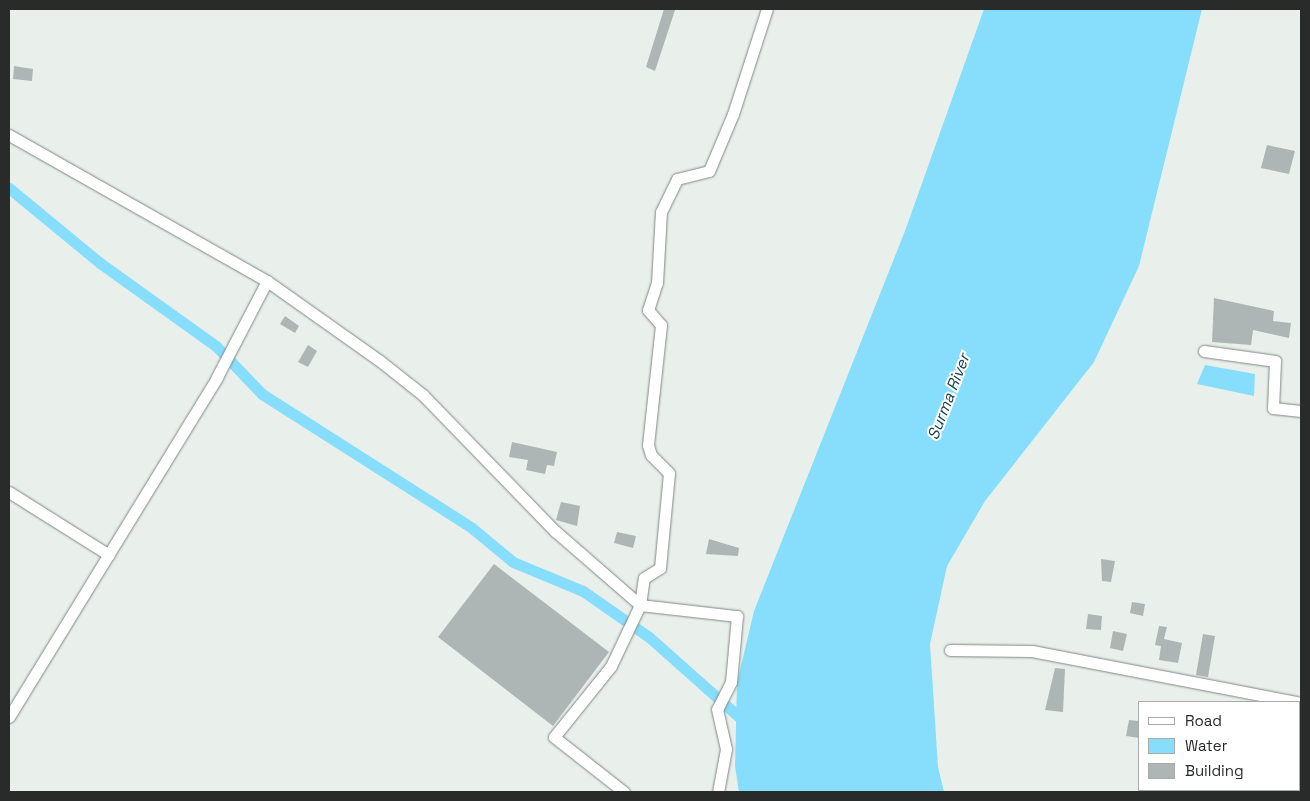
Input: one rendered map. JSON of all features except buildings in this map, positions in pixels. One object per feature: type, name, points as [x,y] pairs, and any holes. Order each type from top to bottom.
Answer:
[{"type":"street","points":[[624,792],[554,737],[611,666],[640,605],[644,578],[660,568],[669,473],[651,455],[648,445],[661,325],[648,310],[657,283],[661,212],[677,179],[709,170],[732,114],[767,9]]},
{"type":"street","points":[[9,134],[267,281],[380,360],[423,395],[555,531],[640,605],[737,616],[730,688],[717,710],[726,749],[718,792]]},
{"type":"street","points":[[9,717],[217,377],[242,333],[267,281]]},
{"type":"street","points":[[1204,351],[1275,361],[1273,408],[1301,411]]},
{"type":"street","points":[[9,492],[109,555]]},
{"type":"street","points":[[950,650],[1032,651],[1289,701]]},
{"type":"water","name":"Surma River","points":[[984,9],[1202,9],[1139,266],[1094,362],[985,501],[947,566],[930,644],[938,767],[944,792],[739,792],[735,766],[737,683],[754,611],[905,231]]},
{"type":"water","points":[[1205,365],[1255,374],[1254,396],[1197,384]]},
{"type":"waterway","points":[[9,188],[100,263],[216,346],[262,394],[472,528],[513,562],[583,591],[649,637],[748,725]]}]
